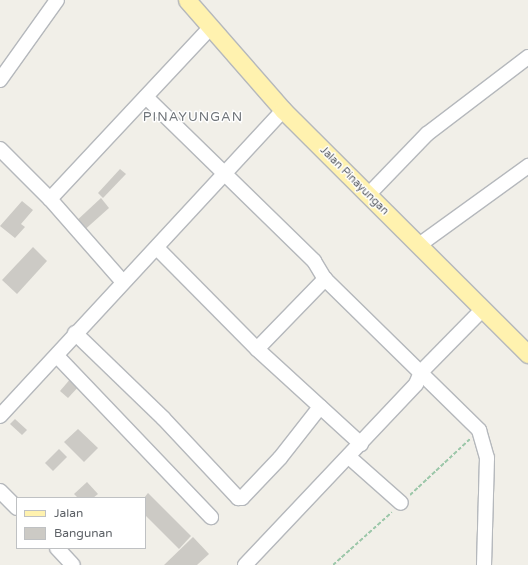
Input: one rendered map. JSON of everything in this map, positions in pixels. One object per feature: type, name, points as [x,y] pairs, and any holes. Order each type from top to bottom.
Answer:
[{"type":"main road","name":"Jalan Pinayungan","points":[[187,0],[283,110],[483,309],[526,348]]},
{"type":"street","points":[[0,80],[53,2]]},
{"type":"street","points":[[50,199],[210,28]]},
{"type":"street","points":[[368,195],[427,134],[528,57]]},
{"type":"street","points":[[146,97],[223,174],[314,261],[325,280],[479,430],[484,442],[487,458],[484,565]]},
{"type":"street","points":[[0,416],[58,356],[75,333],[122,281],[157,248],[283,110]]},
{"type":"street","points":[[0,149],[50,199],[122,281]]},
{"type":"street","points":[[419,245],[528,166]]},
{"type":"street","points":[[157,248],[257,349],[361,444]]},
{"type":"street","points":[[257,349],[325,280]]},
{"type":"street","points":[[245,565],[268,539],[349,457],[416,384],[421,372],[483,309]]},
{"type":"street","points":[[75,333],[164,418],[238,498],[242,498],[280,458],[320,407]]},
{"type":"street","points":[[58,356],[211,517]]},
{"type":"street","points":[[349,457],[401,503]]},
{"type":"street","points":[[0,492],[16,507]]},
{"type":"street","points":[[58,549],[73,565]]},
{"type":"building","points":[[120,169],[126,174],[103,198],[98,193]]},
{"type":"building","points":[[101,198],[109,208],[81,233],[73,224]]},
{"type":"building","points":[[22,201],[33,210],[21,224],[25,227],[15,238],[0,226]]},
{"type":"building","points":[[33,247],[47,261],[17,294],[2,280]]},
{"type":"building","points":[[72,377],[81,384],[68,398],[60,391]]},
{"type":"building","points":[[15,419],[27,430],[22,435],[10,424]]},
{"type":"building","points":[[78,429],[98,448],[84,462],[64,442]]},
{"type":"building","points":[[59,449],[67,457],[53,471],[45,463]]},
{"type":"building","points":[[87,482],[98,494],[94,497],[77,497],[74,494]]},
{"type":"building","points":[[148,493],[191,536],[179,549],[146,516],[145,497]]},
{"type":"building","points":[[193,537],[209,554],[197,565],[164,565]]},
{"type":"district","name":"PINAYUNGAN","points":[[193,117]]}]
